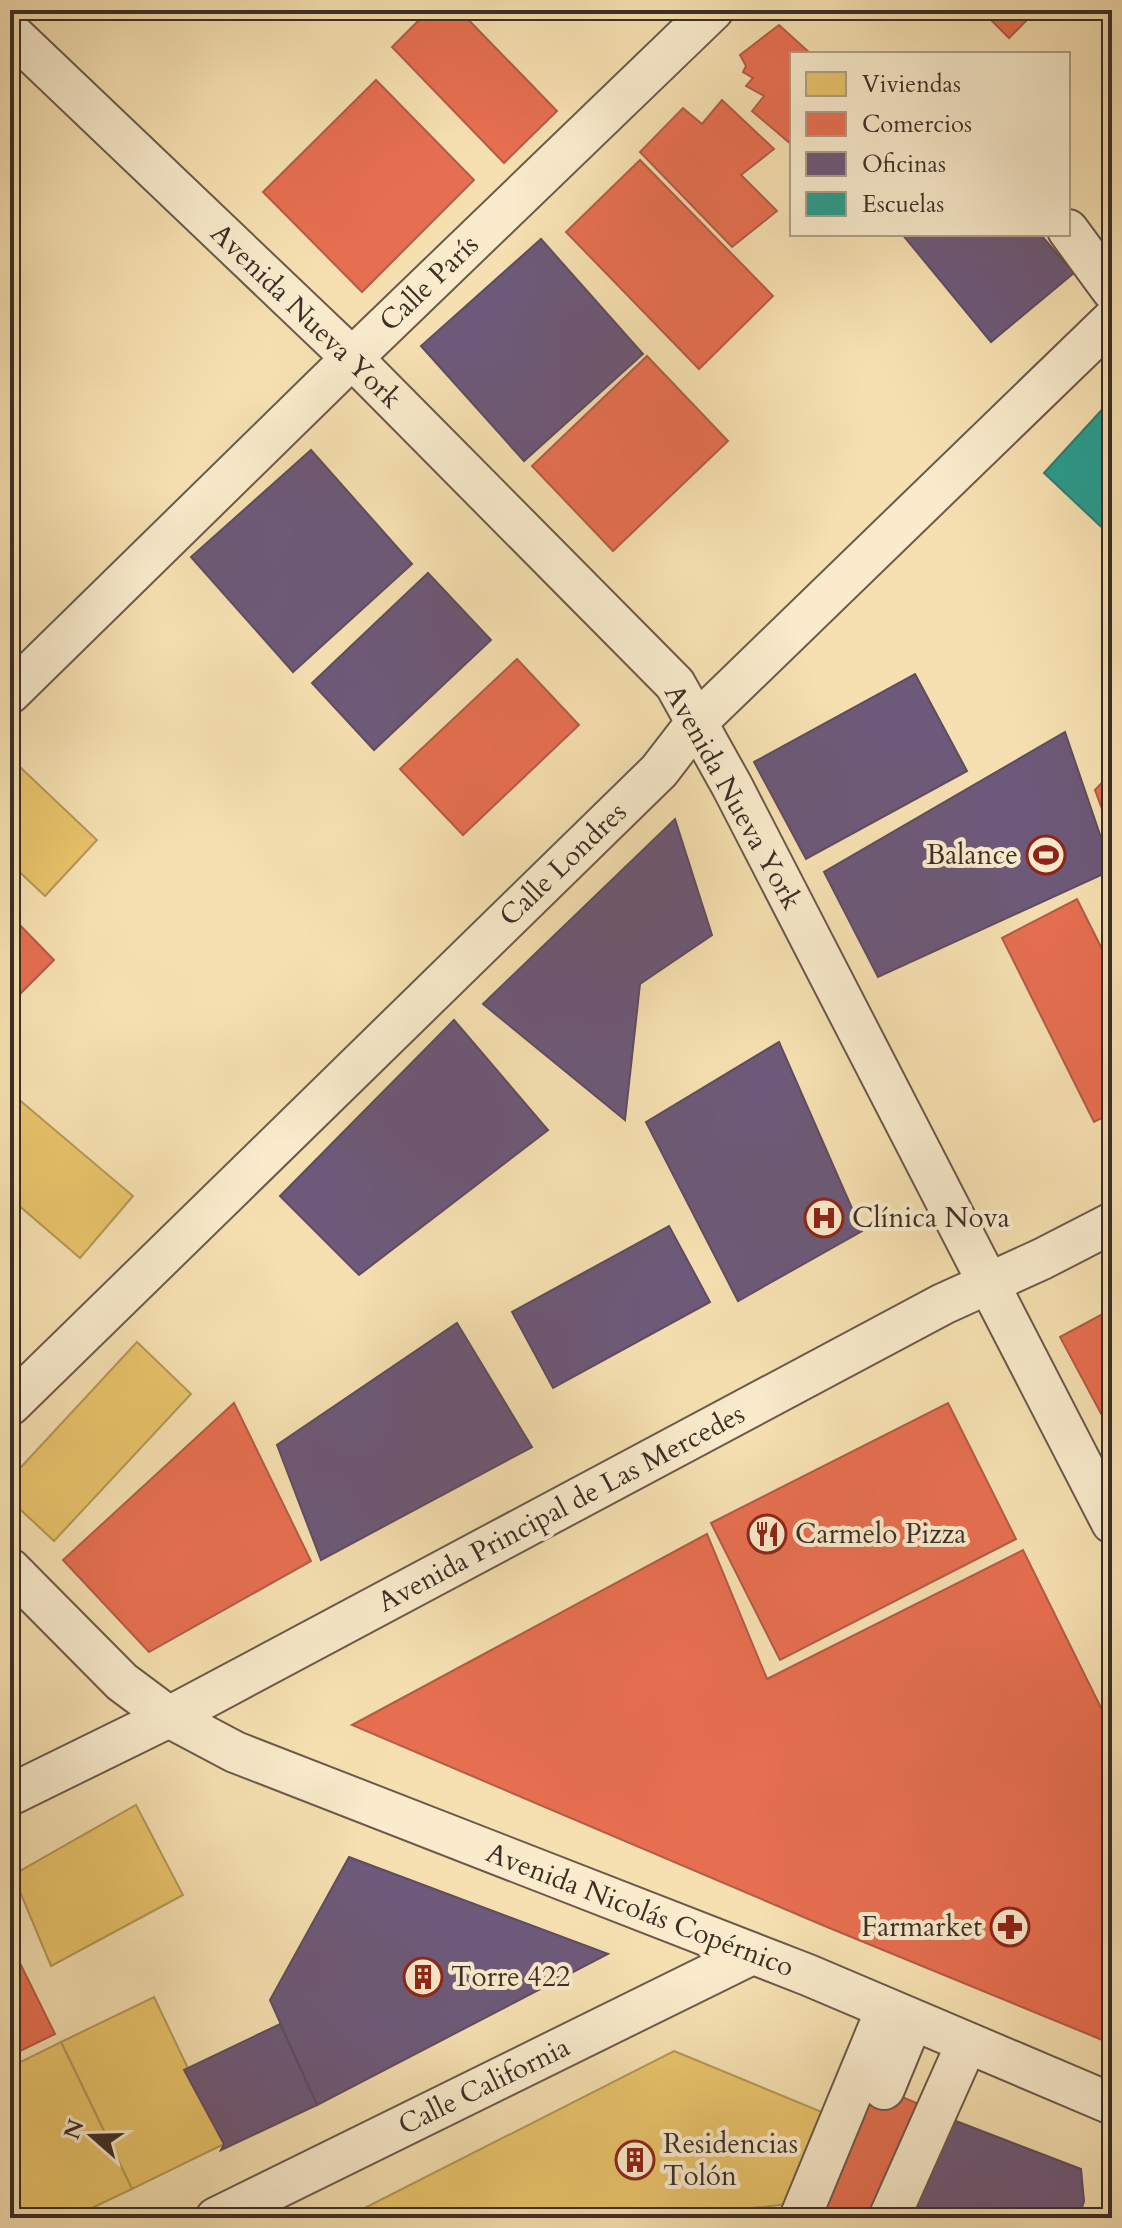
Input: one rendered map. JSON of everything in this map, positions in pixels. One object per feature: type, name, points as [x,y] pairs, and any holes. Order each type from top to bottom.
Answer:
[{"type":"street","name":"Calle París","points":[[10,693],[713,10]]},
{"type":"street","name":"Avenida Nueva York","points":[[10,32],[352,358],[675,684],[732,786],[1112,1523]]},
{"type":"street","points":[[1070,233],[1112,290]]},
{"type":"street","name":"Calle Londres","points":[[10,1405],[659,771],[696,723],[1112,320]]},
{"type":"street","name":"Avenida Principal de Las Mercedes","points":[[10,1795],[169,1717],[943,1304],[1112,1223]]},
{"type":"street","name":"Avenida Nicolás Copérnico","points":[[10,1569],[122,1682],[169,1717],[235,1752],[752,1954],[1112,2104]]},
{"type":"street","name":"Calle California","points":[[216,2218],[752,1954]]},
{"type":"street","points":[[884,2089],[899,2015]]},
{"type":"street","points":[[800,2218],[899,2015]]},
{"type":"street","points":[[889,2218],[967,2043]]},
{"type":"building: Viviendas","points":[[20,767],[97,840],[45,896],[10,863],[10,778]]},
{"type":"building: Viviendas","points":[[10,1092],[133,1196],[80,1258],[10,1198]]},
{"type":"building: Viviendas","points":[[137,1342],[191,1394],[54,1541],[10,1500],[10,1479]]},
{"type":"building: Viviendas","points":[[136,1805],[183,1895],[51,1966],[13,1875]]},
{"type":"building: Viviendas","points":[[154,1997],[224,2144],[132,2189],[61,2042]]},
{"type":"building: Viviendas","points":[[61,2042],[132,2189],[71,2218],[16,2218],[10,2206],[10,2067]]},
{"type":"building: Viviendas","name":"Residencias Tolón","points":[[674,2051],[834,2117],[789,2204],[698,2214],[691,2218],[345,2218]]},
{"type":"building: Comercios","points":[[429,10],[459,10],[557,111],[504,163],[392,47]]},
{"type":"building: Comercios","points":[[981,10],[1037,10],[1009,38]]},
{"type":"building: Comercios","points":[[779,25],[809,52],[790,52],[790,143],[752,111],[764,96],[746,86],[753,78],[743,72],[746,66],[740,55]]},
{"type":"building: Comercios","points":[[376,80],[474,180],[362,292],[263,192]]},
{"type":"building: Comercios","points":[[722,100],[774,149],[741,175],[777,211],[732,247],[640,152],[683,108],[702,124]]},
{"type":"building: Comercios","points":[[640,160],[773,296],[699,369],[566,232]]},
{"type":"building: Comercios","points":[[647,356],[728,441],[613,551],[532,466]]},
{"type":"building: Comercios","points":[[517,659],[579,725],[463,835],[400,769]]},
{"type":"building: Comercios","points":[[1112,772],[1112,836],[1095,790]]},
{"type":"building: Comercios","points":[[1077,899],[1112,969],[1112,1113],[1094,1122],[1002,938]]},
{"type":"building: Comercios","points":[[10,915],[54,960],[10,1004]]},
{"type":"building: Comercios","points":[[1112,1309],[1112,1434],[1060,1337]]},
{"type":"building: Comercios","points":[[234,1403],[311,1561],[149,1652],[63,1560]]},
{"type":"building: Comercios","points":[[948,1403],[1016,1539],[780,1660],[711,1523]]},
{"type":"building: Comercios","points":[[707,1534],[767,1679],[1023,1550],[1112,1730],[1112,2044],[827,1927],[352,1725]]},
{"type":"building: Comercios","points":[[10,1943],[55,2034],[10,2056]]},
{"type":"building: Comercios","points":[[869,2083],[926,2107],[880,2218],[827,2218],[814,2213]]},
{"type":"building: Oficinas","points":[[904,236],[1042,236],[1074,273],[991,342]]},
{"type":"building: Oficinas","points":[[541,239],[643,354],[524,461],[421,346]]},
{"type":"building: Oficinas","points":[[311,450],[412,564],[293,672],[191,557]]},
{"type":"building: Oficinas","points":[[428,573],[491,640],[374,750],[312,683]]},
{"type":"building: Oficinas","points":[[915,674],[967,771],[806,859],[754,762]]},
{"type":"building: Oficinas","points":[[1065,732],[1112,870],[878,977],[824,872]]},
{"type":"building: Oficinas","points":[[675,819],[712,935],[640,984],[625,1120],[483,1004]]},
{"type":"building: Oficinas","points":[[454,1020],[548,1130],[359,1275],[280,1196]]},
{"type":"building: Oficinas","points":[[779,1042],[862,1231],[738,1301],[646,1122]]},
{"type":"building: Oficinas","points":[[669,1226],[710,1302],[553,1388],[512,1312]]},
{"type":"building: Oficinas","points":[[457,1323],[532,1447],[321,1560],[277,1445]]},
{"type":"building: Oficinas","name":"Torre 422","points":[[349,1857],[608,1954],[317,2105],[270,2000]]},
{"type":"building: Oficinas","points":[[280,2024],[317,2105],[221,2150],[224,2144],[184,2070]]},
{"type":"building: Oficinas","points":[[948,2118],[1081,2169],[1084,2201],[1079,2218],[901,2218]]},
{"type":"building: Escuelas","points":[[1109,402],[1112,405],[1112,537],[1044,473]]},
{"type":"place","name":"Balance","points":[[1046,855]]},
{"type":"place","name":"Clínica Nova","points":[[824,1218]]},
{"type":"place","name":"Carmelo Pizza","points":[[767,1534]]},
{"type":"place","name":"Farmarket","points":[[1010,1927]]},
{"type":"place","name":"Torre 422","points":[[423,1977]]},
{"type":"place","name":"Residencias Tolón","points":[[635,2160]]}]
